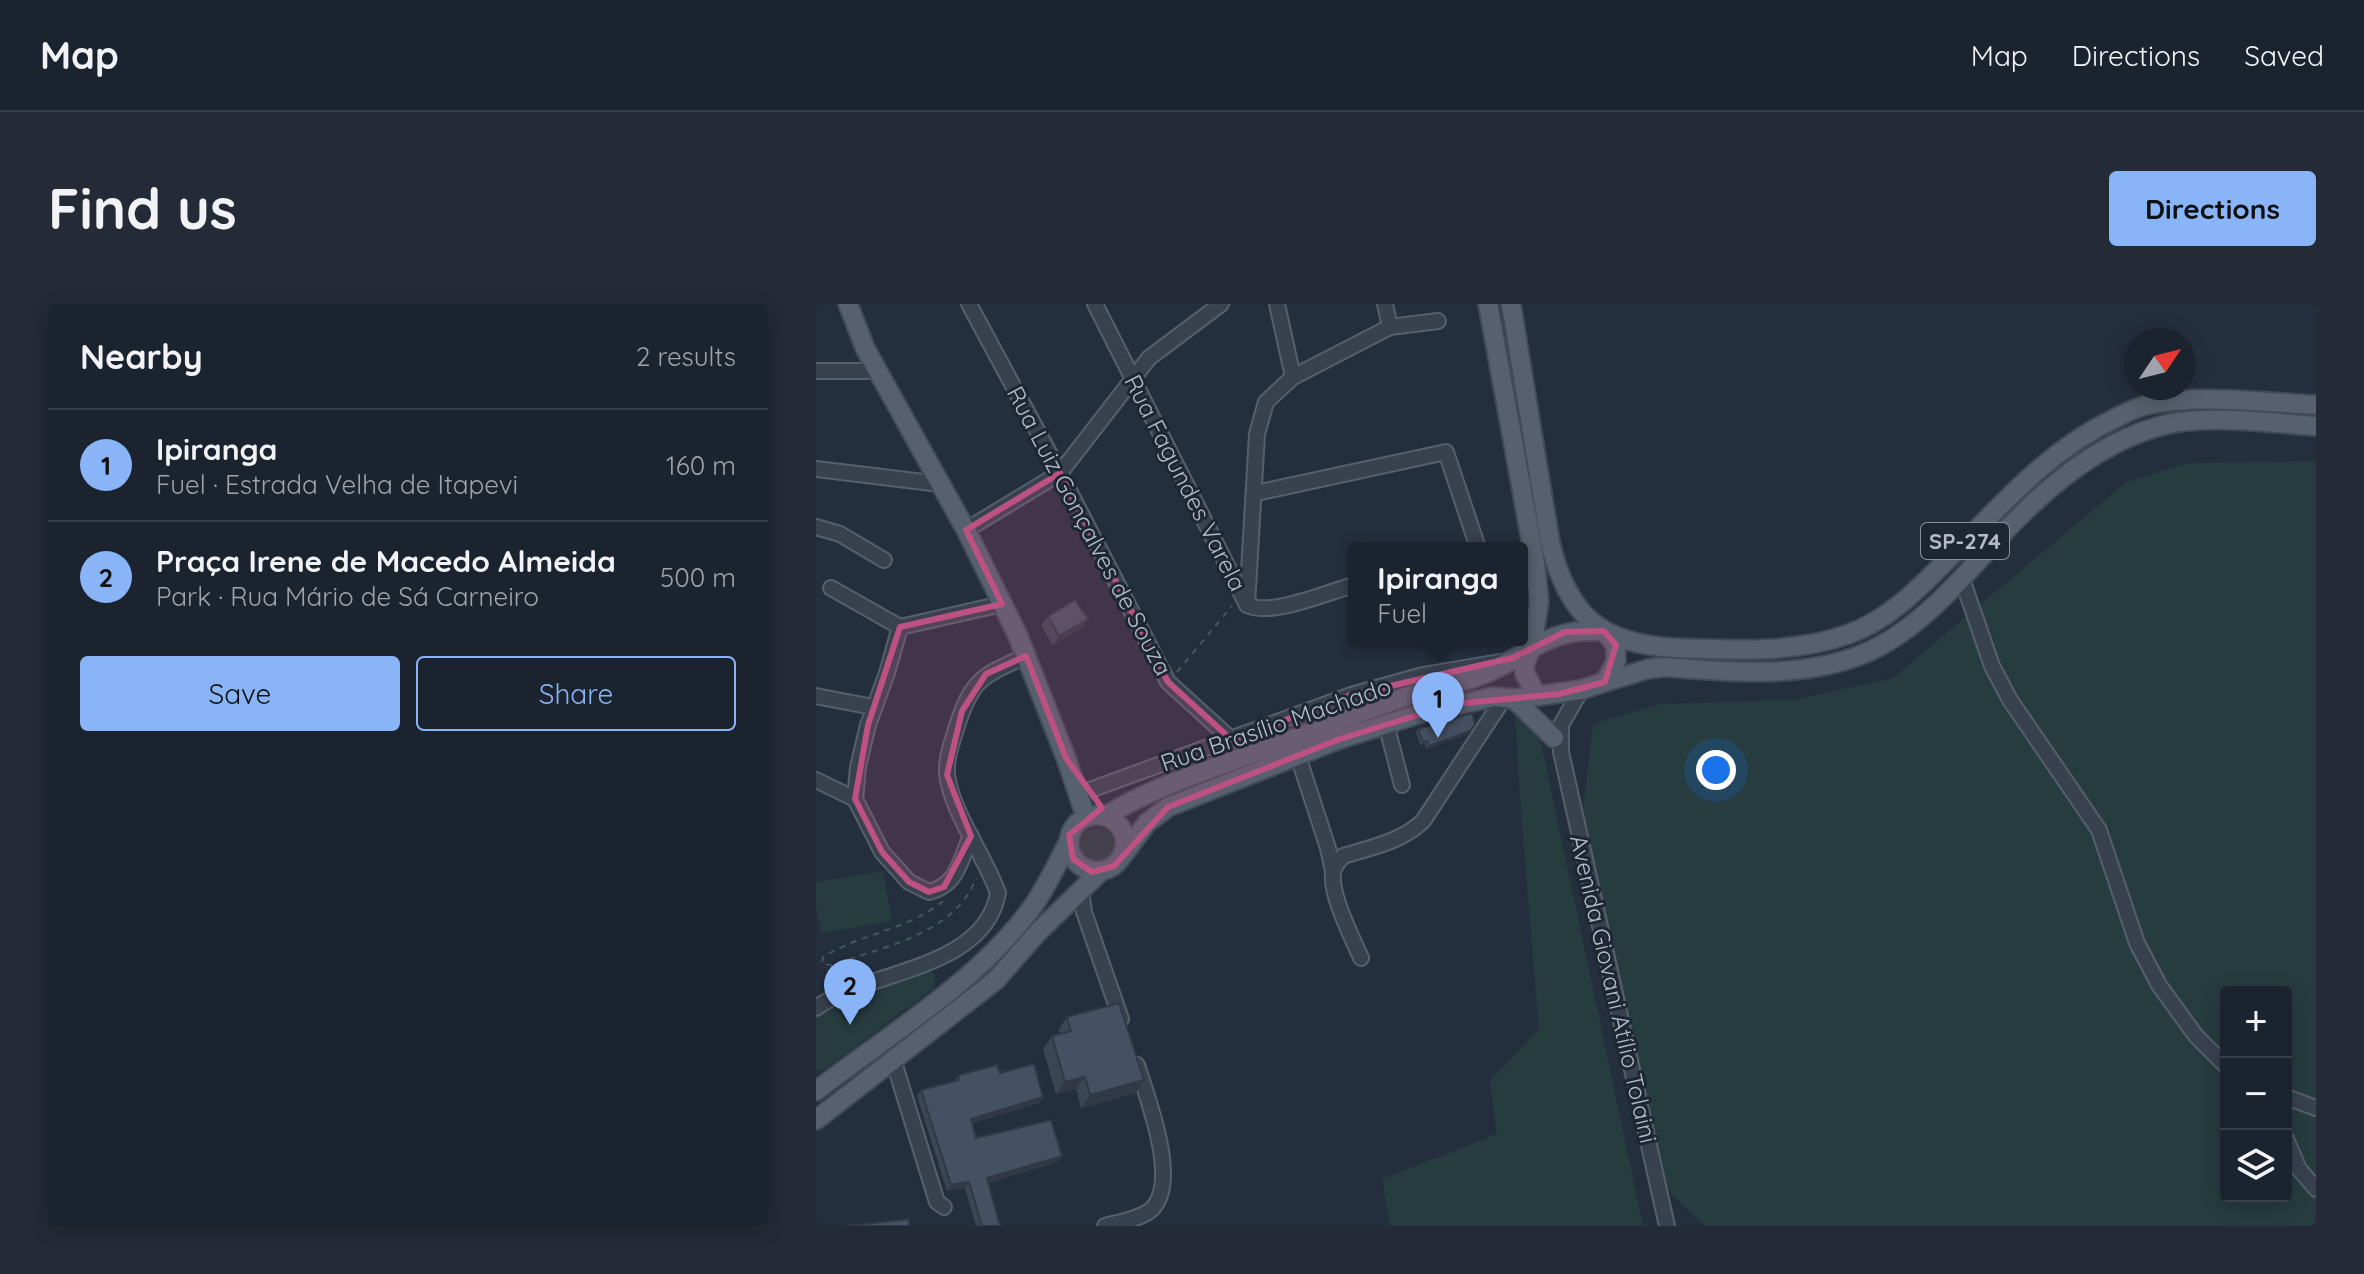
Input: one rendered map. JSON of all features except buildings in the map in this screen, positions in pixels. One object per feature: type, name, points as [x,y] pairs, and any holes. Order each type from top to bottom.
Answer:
[{"type":"main road","points":[[848,304],[854,326],[966,530],[1002,604],[1066,758],[1098,816],[1113,820],[1123,833],[1124,854]]},
{"type":"main road","points":[[1488,304],[1535,562],[1539,602],[1532,646],[1524,665],[1534,693]]},
{"type":"main road","points":[[816,1120],[996,980],[1038,932],[1100,872],[1114,866],[1147,823],[1168,807],[1386,724],[1454,704],[1493,697],[1581,690],[1605,682],[1613,671],[1618,655],[1616,645],[1583,614],[1569,597],[1558,575],[1511,304]]},
{"type":"main road","name":"SP-274","points":[[1604,631],[1659,647],[1720,650],[1798,647],[1851,634],[1877,621],[1905,601],[2039,467],[2110,421],[2145,405],[2189,400],[2316,405]]},
{"type":"main road","name":"SP-274","points":[[1605,682],[1665,667],[1795,670],[1848,660],[1887,641],[1915,621],[1962,579],[1991,546],[2061,479],[2096,454],[2166,424],[2206,421],[2316,426]]},
{"type":"main road","points":[[820,1085],[963,980],[988,958],[1027,914],[1066,848],[1073,827],[1178,780],[1398,699],[1475,678],[1532,646],[1578,629],[1604,631]]},
{"type":"main road","points":[[1509,698],[1557,745]]},
{"type":"main road","points":[[1066,758],[1099,804],[1098,816]]},
{"type":"main road","points":[[1066,848],[1078,865],[1100,872]]},
{"type":"street","name":"Rua Luiz Gonçalves de Souza","points":[[969,304],[1168,682],[1232,740]]},
{"type":"street","name":"Rua Fagundes Varela","points":[[1095,304],[1244,601],[1255,609],[1275,608],[1348,587]]},
{"type":"street","points":[[966,530],[1060,473],[1158,350],[1221,304]]},
{"type":"street","points":[[1277,304],[1293,377]]},
{"type":"street","points":[[1385,304],[1390,327]]},
{"type":"street","points":[[1244,601],[1256,493],[1260,415],[1266,402],[1293,377],[1390,327],[1438,321]]},
{"type":"street","points":[[816,371],[878,371]]},
{"type":"street","points":[[1256,493],[1446,452],[1476,542]]},
{"type":"street","points":[[816,469],[940,484]]},
{"type":"street","points":[[816,527],[840,534],[884,560]]},
{"type":"street","points":[[1962,579],[1992,666],[2010,700],[2099,830],[2137,943],[2159,985],[2196,1036],[2220,1060]]},
{"type":"street","points":[[831,588],[900,627],[1002,604]]},
{"type":"street","points":[[900,627],[873,707],[858,767],[855,799],[882,852],[909,882],[929,892],[951,881],[971,836]]},
{"type":"street","points":[[816,1008],[936,960],[972,936],[990,914],[998,893],[952,794],[947,775],[948,755],[962,711],[978,682],[986,674],[1026,656]]},
{"type":"street","name":"Rua Brasílio Machado","points":[[1090,790],[1351,695],[1423,675],[1512,658]]},
{"type":"street","points":[[1557,745],[1561,725],[1581,690]]},
{"type":"street","points":[[1534,693],[1557,745]]},
{"type":"street","points":[[816,696],[873,707]]},
{"type":"street","points":[[1333,871],[1343,856],[1396,840],[1423,821],[1509,698]]},
{"type":"street","points":[[1386,724],[1402,785]]},
{"type":"street","name":"Avenida Giovani Atílio Tolaini","points":[[1557,745],[1667,1226]]},
{"type":"street","points":[[1298,756],[1333,871],[1335,893],[1361,958]]},
{"type":"street","points":[[816,780],[855,799]]},
{"type":"street","points":[[1081,890],[1084,912],[1125,1029]]},
{"type":"street","points":[[1105,1226],[1146,1213],[1159,1199],[1162,1184],[1161,1154],[1152,1112],[1134,1057]]},
{"type":"street","points":[[893,1059],[937,1202],[944,1207]]},
{"type":"street","points":[[2292,1099],[2316,1108]]},
{"type":"street","points":[[2292,1153],[2299,1169],[2316,1189]]},
{"type":"path","points":[[1168,682],[1244,601]]},
{"type":"path","points":[[948,898],[906,925],[861,939],[830,953],[823,957],[822,964],[831,965],[934,926],[950,915],[962,901],[974,884],[983,858]]},
{"type":"highlighted area","points":[[1060,473],[1168,682],[1232,740],[1351,695],[1512,658],[1565,632],[1604,631],[1616,645],[1605,682],[1559,694],[1454,704],[1340,739],[1168,807],[1114,866],[1092,872],[1073,859],[1069,835],[1102,808],[1066,758],[1026,656],[986,674],[962,711],[947,775],[971,836],[944,887],[929,892],[909,882],[882,852],[855,799],[868,725],[900,627],[1002,604],[966,530]]},
{"type":"green space","points":[[2316,461],[2316,1226],[1705,1226],[1668,1191],[1582,821],[1593,724],[1660,704],[1792,700],[1893,678],[2125,483],[2188,463]]},
{"type":"green space","points":[[1515,713],[1538,734],[1543,752],[1643,1226],[1390,1226],[1382,1179],[1497,1134],[1490,1081],[1539,1029]]},
{"type":"green space","points":[[1097,828],[1109,833],[1114,845],[1109,857],[1097,862],[1085,857],[1080,845],[1085,833]]},
{"type":"green space","points":[[883,871],[892,921],[821,933],[816,882]]},
{"type":"green space","points":[[926,967],[935,975],[934,988],[827,1068],[816,1071],[816,1013]]},
{"type":"place","name":"Ipiranga","points":[[1438,738]]},
{"type":"place","name":"Praça Irene de Macedo Almeida","points":[[850,1025]]}]
